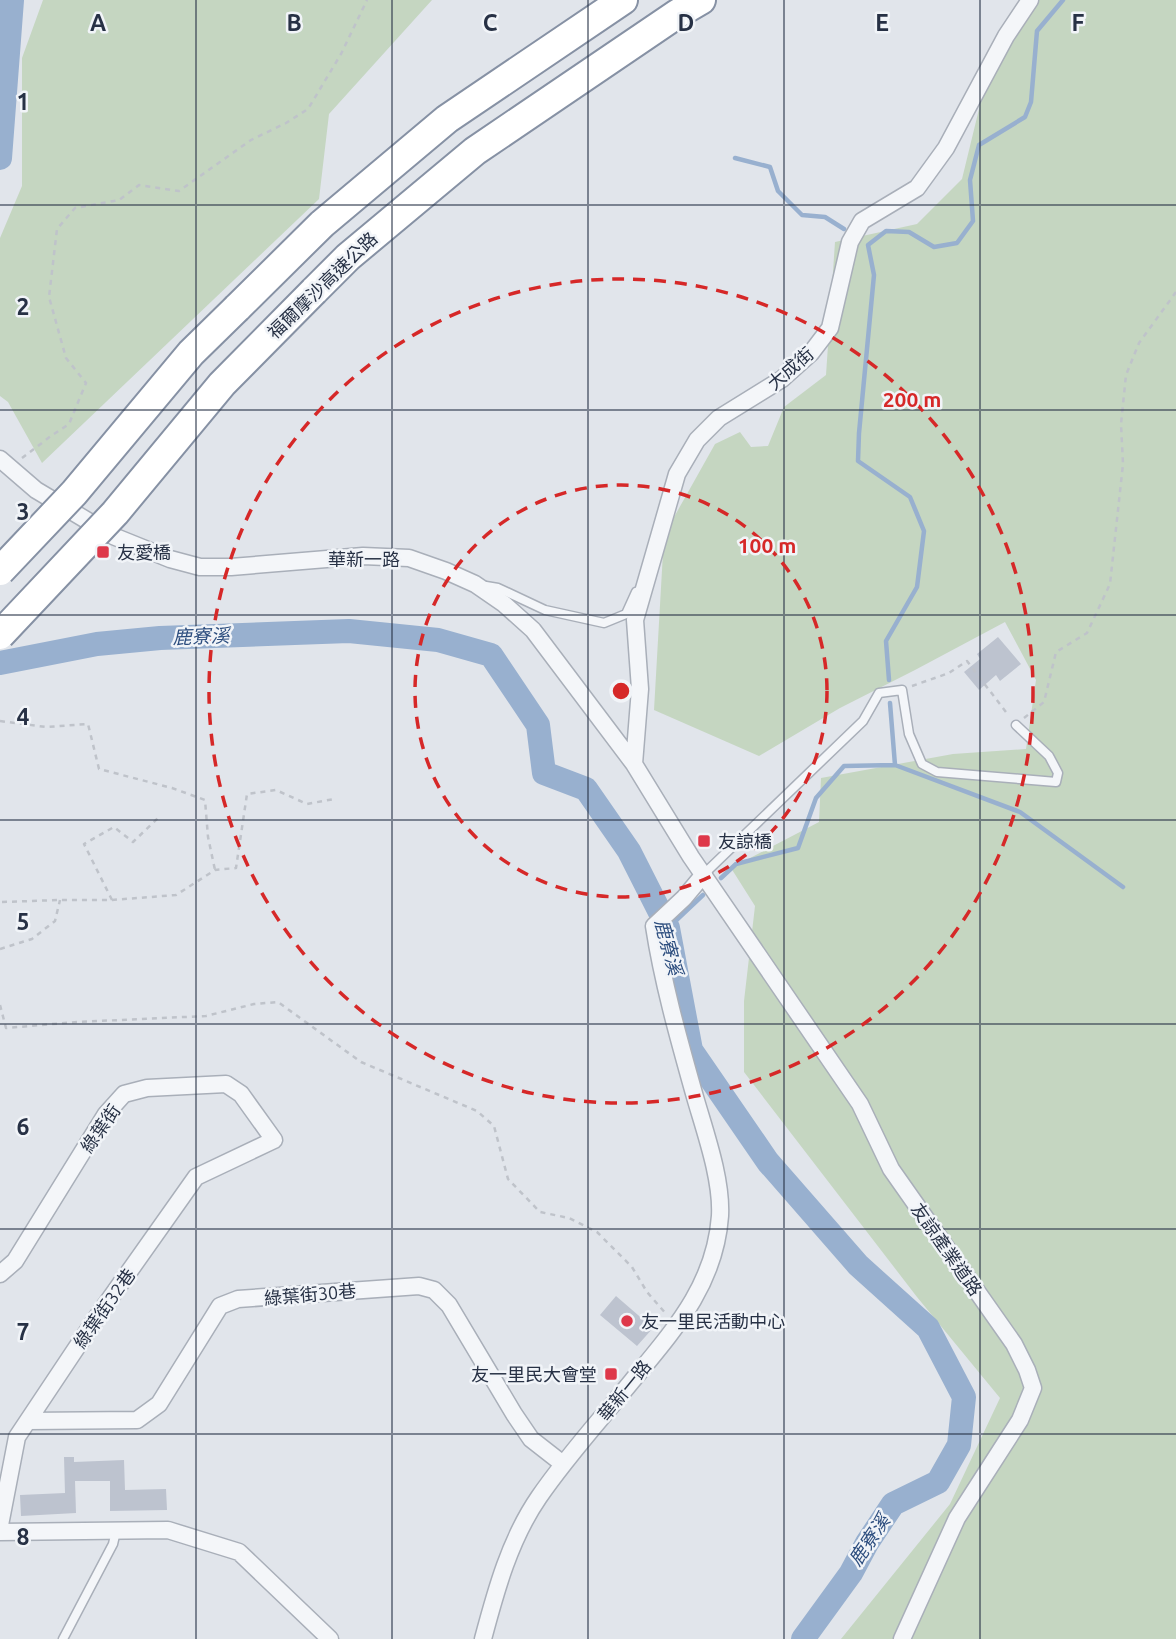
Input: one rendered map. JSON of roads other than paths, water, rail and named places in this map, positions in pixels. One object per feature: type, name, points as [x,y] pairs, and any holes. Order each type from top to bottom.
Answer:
[{"type":"highway","points":[[0,571],[74,493],[191,353],[322,224],[447,119],[623,0]]},
{"type":"highway","name":"福爾摩沙高速公路","points":[[0,635],[115,513],[222,384],[348,257],[475,151],[701,0]]},
{"type":"street","name":"大成街","points":[[634,764],[640,689],[635,620],[677,474],[697,440],[719,418],[782,379],[811,353],[830,328],[850,242],[862,221],[917,188],[946,148],[1006,36],[1030,0]]},
{"type":"street","name":"華新一路","points":[[0,459],[36,491],[113,536],[170,559],[200,567],[363,556],[409,558],[475,584],[504,604],[533,630],[634,764],[704,874],[684,898],[654,926],[660,967],[716,1179],[720,1214],[714,1256],[692,1305],[563,1464],[522,1523],[500,1579],[483,1639]]},
{"type":"street","name":"友諒產業道路","points":[[704,874],[860,1104],[891,1169],[1014,1344],[1027,1370],[1032,1388],[1020,1420],[957,1518],[902,1639]]},
{"type":"street","name":"綠葉街","points":[[0,1274],[15,1261],[106,1114],[124,1094],[147,1088],[226,1084],[241,1094],[274,1140]]},
{"type":"street","name":"綠葉街32巷","points":[[0,1525],[17,1437],[97,1317],[196,1177],[274,1140]]},
{"type":"street","name":"綠葉街30巷","points":[[28,1421],[137,1420],[159,1404],[220,1306],[238,1299],[419,1286],[434,1290],[449,1305],[531,1439],[563,1464]]},
{"type":"street","points":[[0,1532],[168,1530],[239,1552],[330,1639]]},
{"type":"lane","points":[[475,584],[498,588],[545,610],[604,623],[626,614],[657,548]]},
{"type":"lane","points":[[704,874],[863,720],[879,693],[902,690],[909,734],[922,764],[937,772],[1056,782],[1058,773],[1049,756],[1016,725]]},
{"type":"lane","points":[[63,1639],[113,1544],[116,1531]]},
{"type":"waterway","name":"鹿寮溪","points":[[0,158],[12,0]]},
{"type":"waterway","points":[[889,680],[886,641],[917,587],[924,531],[910,497],[858,461],[874,275],[868,245],[886,231],[909,232],[934,247],[957,243],[973,221],[970,180],[979,145],[1025,117],[1031,102],[1037,31],[1063,0]]},
{"type":"waterway","points":[[735,158],[770,167],[778,191],[802,215],[825,217],[844,229]]},
{"type":"waterway","name":"鹿寮溪","points":[[0,663],[97,644],[160,638],[349,631],[438,640],[491,655],[538,725],[544,773],[586,789],[629,851],[668,928],[691,1050],[768,1162],[858,1265],[928,1328],[964,1397],[959,1445],[938,1482],[893,1504],[851,1573],[803,1639]]},
{"type":"waterway","points":[[721,878],[736,864],[798,848],[816,798],[844,766],[895,765],[890,703]]},
{"type":"waterway","points":[[895,765],[1020,812],[1123,887]]},
{"type":"waterway","points":[[668,928],[703,895]]},
{"type":"place","name":"友愛橋","points":[[103,552]]},
{"type":"place","name":"友諒橋","points":[[704,841]]},
{"type":"place","name":"友一里民活動中心","points":[[627,1321]]},
{"type":"place","name":"友一里民大會堂","points":[[611,1374]]}]
